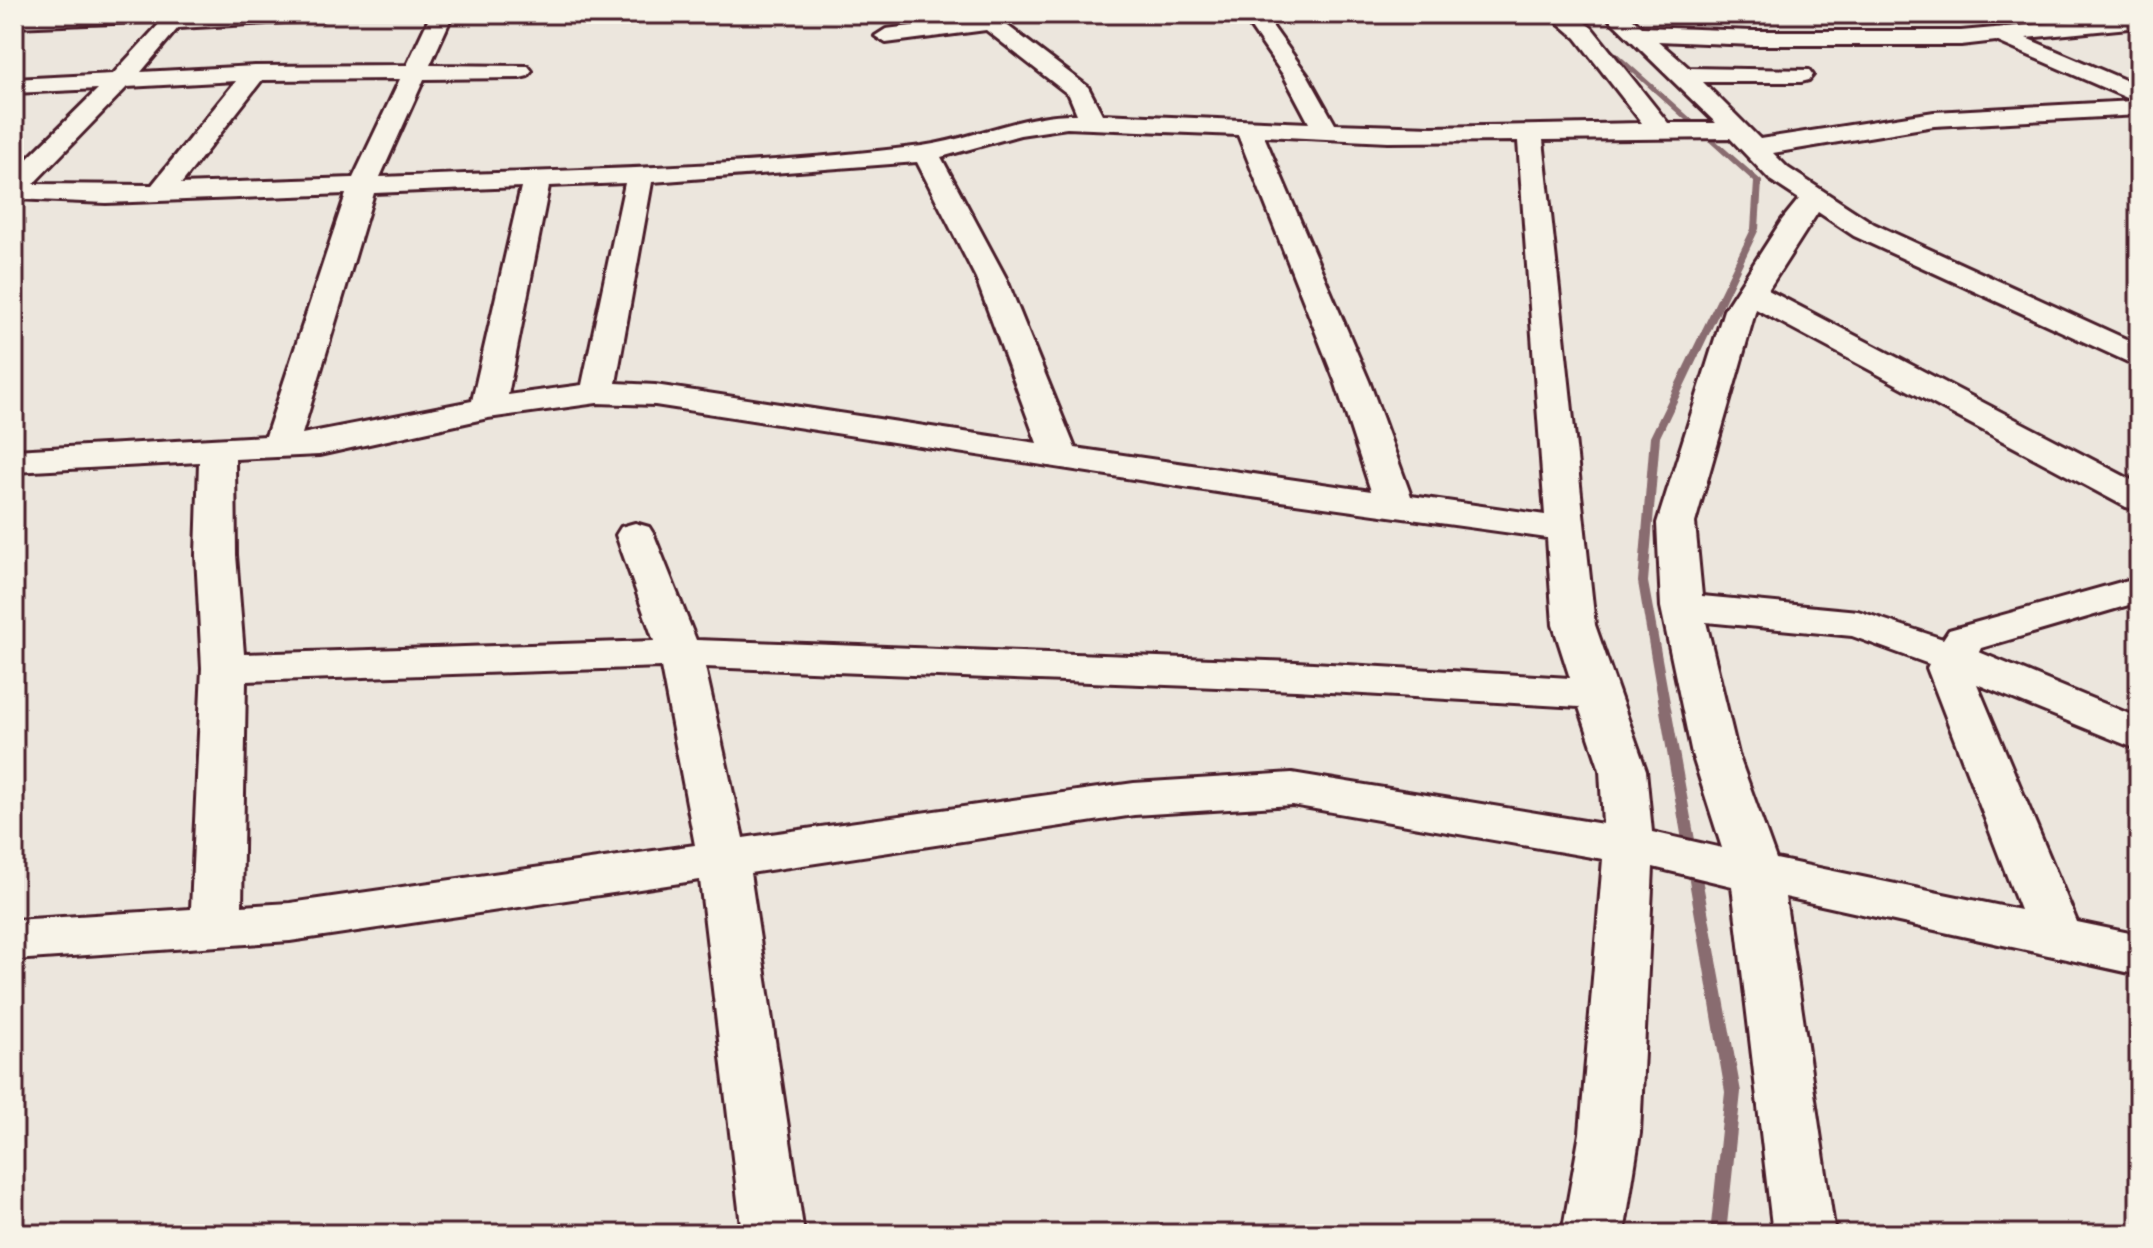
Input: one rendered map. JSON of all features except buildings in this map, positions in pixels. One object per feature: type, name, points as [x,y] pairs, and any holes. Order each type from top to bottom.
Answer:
[{"type":"street","points":[[14,21],[321,14]]},
{"type":"street","points":[[280,447],[363,184],[442,14]]},
{"type":"street","points":[[1559,14],[1584,33],[1668,129]]},
{"type":"street","points":[[1615,14],[1683,75],[1779,174],[1815,198],[1864,230],[2139,357]]},
{"type":"street","points":[[1820,14],[1851,39]]},
{"type":"street","points":[[1954,14],[2136,95]]},
{"type":"street","points":[[14,189],[120,81],[172,17]]},
{"type":"street","points":[[886,36],[989,19],[1080,92],[1092,121]]},
{"type":"street","points":[[1636,33],[1851,39],[1997,34],[2098,19],[2139,21]]},
{"type":"street","points":[[1260,25],[1296,76],[1326,131]]},
{"type":"street","points":[[14,86],[255,73],[520,71]]},
{"type":"street","points":[[160,193],[255,73]]},
{"type":"street","points":[[1683,75],[1801,75]]},
{"type":"street","points":[[14,189],[106,195],[640,175],[926,153],[1018,128],[1067,121],[1248,129],[1530,134],[1668,129],[1741,137],[1934,119],[2136,95]]},
{"type":"street","points":[[1248,129],[1352,381],[1395,505]]},
{"type":"street","points":[[1530,134],[1574,625],[1623,770],[1629,848],[1610,1133],[1593,1234]]},
{"type":"street","points":[[926,153],[991,278],[1061,458]]},
{"type":"street","points":[[597,393],[640,175]]},
{"type":"street","points":[[488,408],[537,178]]},
{"type":"street","points":[[1804,1234],[1718,864],[1715,754],[1682,607],[1676,523],[1740,310],[1796,220],[1815,198]]},
{"type":"street","points":[[1750,293],[2139,499]]},
{"type":"street","points":[[14,461],[319,444],[488,408],[597,393],[655,395],[1061,458],[1566,529]]},
{"type":"street","points":[[216,927],[224,668],[216,555],[217,452]]},
{"type":"street","points":[[635,535],[680,653],[723,859],[773,1234]]},
{"type":"street","points":[[2057,938],[1949,668],[1964,639],[2139,589]]},
{"type":"street","points":[[1682,607],[1858,624],[1954,658],[2139,735]]},
{"type":"street","points":[[224,668],[680,653],[1296,676],[1597,694]]},
{"type":"street","points":[[14,940],[290,922],[1134,799],[1292,789],[1718,864],[2139,955]]},
{"type":"waterway","points":[[1597,38],[1758,181],[1755,229],[1655,437],[1643,582],[1733,1092],[1718,1234]]}]
